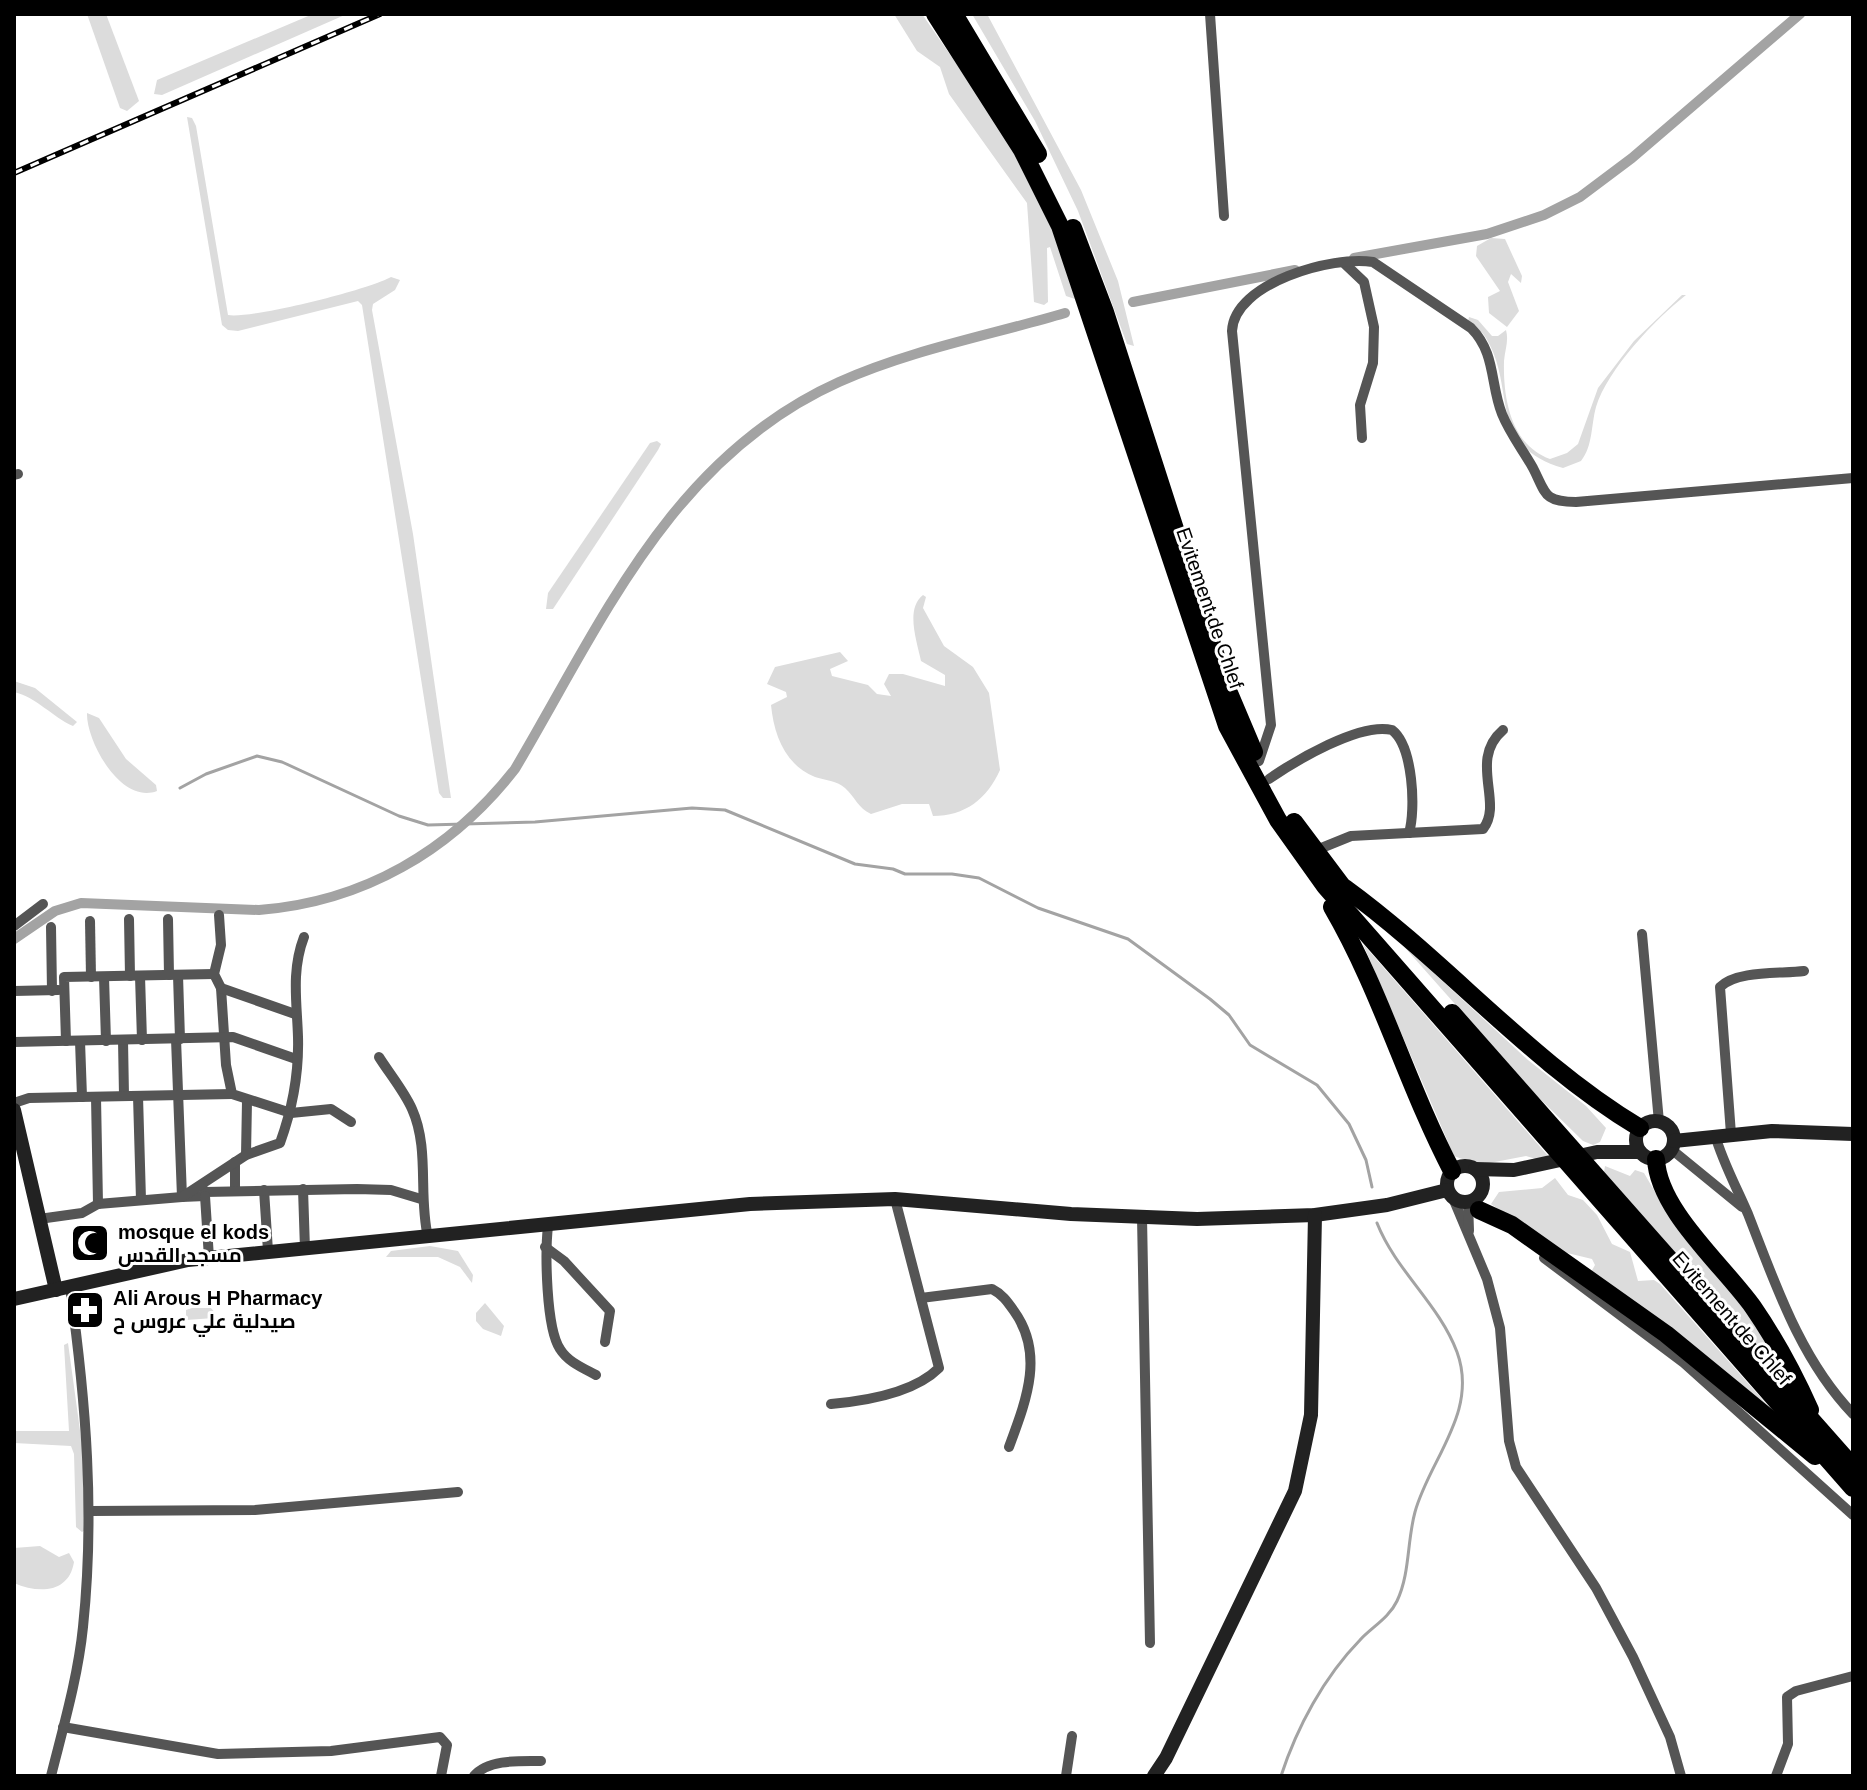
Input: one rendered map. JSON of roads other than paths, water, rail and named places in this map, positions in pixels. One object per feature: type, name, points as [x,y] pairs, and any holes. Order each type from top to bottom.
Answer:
[{"type":"highway","name":"Evitement de Chlef","points":[[935,14],[1022,150],[1060,226],[1227,726],[1278,820],[1562,1148]]},
{"type":"highway","name":"Evitement de Chlef","points":[[954,14],[1017,117],[1075,232],[1109,325],[1224,681],[1259,761],[1309,855],[1339,883],[1562,1148]]},
{"type":"highway","points":[[1309,855],[1359,953],[1428,1125],[1452,1171]]},
{"type":"highway","points":[[1339,883],[1390,921],[1543,1059],[1639,1130]]},
{"type":"highway","points":[[1562,1148],[1589,1165]]},
{"type":"highway","points":[[1660,1150],[1658,1179],[1669,1202],[1752,1306],[1799,1384],[1818,1427]]},
{"type":"highway","name":"Evitement de Chlef","points":[[1589,1165],[1818,1427],[1846,1469],[1853,1488]]},
{"type":"highway","name":"Evitement de Chlef","points":[[1589,1165],[1846,1469]]},
{"type":"highway","points":[[1467,1199],[1512,1225],[1666,1334],[1794,1441],[1846,1469]]},
{"type":"main road","points":[[14,1110],[39,1219],[63,1289]]},
{"type":"main road","points":[[1589,1165],[1639,1130],[1659,1122],[1671,1131],[1660,1150]]},
{"type":"main road","points":[[1639,1130],[1636,1142],[1660,1150]]},
{"type":"main road","points":[[1467,1199],[1452,1171],[1461,1166],[1514,1170],[1589,1165],[1715,1135],[1853,1134]]},
{"type":"main road","points":[[1467,1199],[1482,1178],[1475,1169]]},
{"type":"main road","points":[[14,1299],[149,1267],[209,1258],[750,1204],[895,1199],[1142,1217],[1315,1215],[1387,1205],[1467,1199],[1514,1170]]},
{"type":"main road","points":[[1154,1776],[1166,1758],[1295,1491],[1311,1415],[1315,1215]]},
{"type":"street","points":[[1210,14],[1224,216]]},
{"type":"street","points":[[1259,761],[1270,737],[1271,725],[1233,317],[1240,304],[1268,284],[1368,261],[1381,265],[1480,337],[1491,360],[1497,399],[1507,427],[1533,468],[1542,491],[1555,500],[1576,502],[1853,478]]},
{"type":"street","points":[[1345,264],[1364,282],[1374,327],[1373,363],[1360,405],[1362,438]]},
{"type":"street","points":[[1269,779],[1325,747],[1368,731],[1392,730],[1401,740],[1409,773],[1414,804],[1409,833]]},
{"type":"street","points":[[1309,855],[1351,836],[1477,830],[1486,826],[1489,816],[1488,749],[1503,730]]},
{"type":"street","points":[[14,926],[43,904]]},
{"type":"street","points":[[219,915],[221,945],[214,974],[221,988],[232,1094]]},
{"type":"street","points":[[129,919],[142,1040]]},
{"type":"street","points":[[168,919],[178,1039],[182,1197]]},
{"type":"street","points":[[90,921],[91,977]]},
{"type":"street","points":[[51,927],[52,991]]},
{"type":"street","points":[[1642,934],[1659,1122]]},
{"type":"street","points":[[205,1190],[246,1155],[280,1143],[291,1113],[296,1059],[297,962],[304,937]]},
{"type":"street","points":[[1731,1134],[1720,987],[1729,980],[1804,971]]},
{"type":"street","points":[[52,978],[214,974]]},
{"type":"street","points":[[64,977],[66,1041]]},
{"type":"street","points":[[104,977],[106,1041]]},
{"type":"street","points":[[221,988],[295,1014]]},
{"type":"street","points":[[14,991],[64,990]]},
{"type":"street","points":[[14,1042],[233,1037],[296,1059]]},
{"type":"street","points":[[123,1040],[124,1096]]},
{"type":"street","points":[[80,1041],[82,1097]]},
{"type":"street","points":[[379,1057],[413,1109],[422,1155],[421,1199],[428,1237]]},
{"type":"street","points":[[14,1103],[29,1098],[232,1094],[291,1113],[326,1108],[351,1122]]},
{"type":"street","points":[[138,1096],[141,1200]]},
{"type":"street","points":[[96,1097],[98,1204]]},
{"type":"street","points":[[246,1155],[247,1101]]},
{"type":"street","points":[[1715,1135],[1775,1286],[1804,1345],[1838,1398],[1853,1414]]},
{"type":"street","points":[[1660,1150],[1746,1211]]},
{"type":"street","points":[[235,1162],[235,1191]]},
{"type":"street","points":[[303,1189],[305,1249]]},
{"type":"street","points":[[82,1213],[98,1204],[182,1197],[205,1190],[391,1190],[421,1199]]},
{"type":"street","points":[[205,1190],[209,1258]]},
{"type":"street","points":[[264,1190],[268,1251]]},
{"type":"street","points":[[831,1404],[856,1402],[892,1391],[937,1370],[939,1359],[895,1199]]},
{"type":"street","points":[[1467,1199],[1469,1233],[1487,1279],[1500,1328],[1509,1441],[1516,1467],[1603,1602],[1633,1657],[1681,1776]]},
{"type":"street","points":[[1467,1199],[1684,1363],[1823,1484],[1853,1515]]},
{"type":"street","points":[[39,1219],[106,1210],[117,1202]]},
{"type":"street","points":[[1142,1217],[1150,1643]]},
{"type":"street","points":[[548,1226],[545,1247],[554,1336],[565,1355],[596,1375]]},
{"type":"street","points":[[545,1247],[564,1261],[610,1311],[605,1342]]},
{"type":"street","points":[[51,1776],[83,1631],[91,1511],[81,1367],[63,1289]]},
{"type":"street","points":[[921,1298],[992,1289],[1005,1299],[1020,1319],[1030,1343],[1032,1368],[1023,1411],[1009,1447]]},
{"type":"street","points":[[91,1511],[255,1510],[458,1492]]},
{"type":"street","points":[[1776,1776],[1788,1744],[1787,1697],[1796,1691],[1853,1676]]},
{"type":"street","points":[[63,1727],[218,1754],[331,1751],[440,1737],[447,1742],[441,1776]]},
{"type":"street","points":[[1066,1776],[1072,1736]]},
{"type":"street","points":[[474,1776],[481,1769],[508,1762],[541,1761]]},
{"type":"street","points":[[1671,1776],[1677,1762]]},
{"type":"waterway","points":[[1354,258],[1487,234],[1544,215],[1580,197],[1632,158],[1800,14]]},
{"type":"waterway","points":[[1133,302],[1295,270]]},
{"type":"waterway","points":[[14,939],[55,911],[81,903],[259,910],[334,896],[402,867],[463,824],[515,769],[579,656],[647,548],[686,498],[730,453],[781,414],[839,382],[922,352],[1065,313]]},
{"type":"waterway","points":[[180,788],[206,774],[257,756],[282,762],[399,816],[428,825],[535,822],[692,808],[725,810],[855,864],[893,869],[905,874],[952,874],[979,878],[1038,908],[1128,939],[1210,999],[1229,1015],[1250,1045],[1317,1085],[1349,1124],[1366,1160],[1372,1187]]},
{"type":"waterway","points":[[1281,1776],[1295,1739],[1323,1686],[1347,1654],[1397,1601],[1404,1580],[1415,1512],[1450,1435],[1462,1395],[1462,1374],[1449,1335],[1395,1257],[1377,1223]]},
{"type":"railway","points":[[14,173],[380,14]]},
{"type":"place","name":"mosque el kods مسجد القدس","points":[[90,1243]]},
{"type":"place","name":"Ali Arous H Pharmacy صيدلية علي عروس ح","points":[[85,1310]]}]
